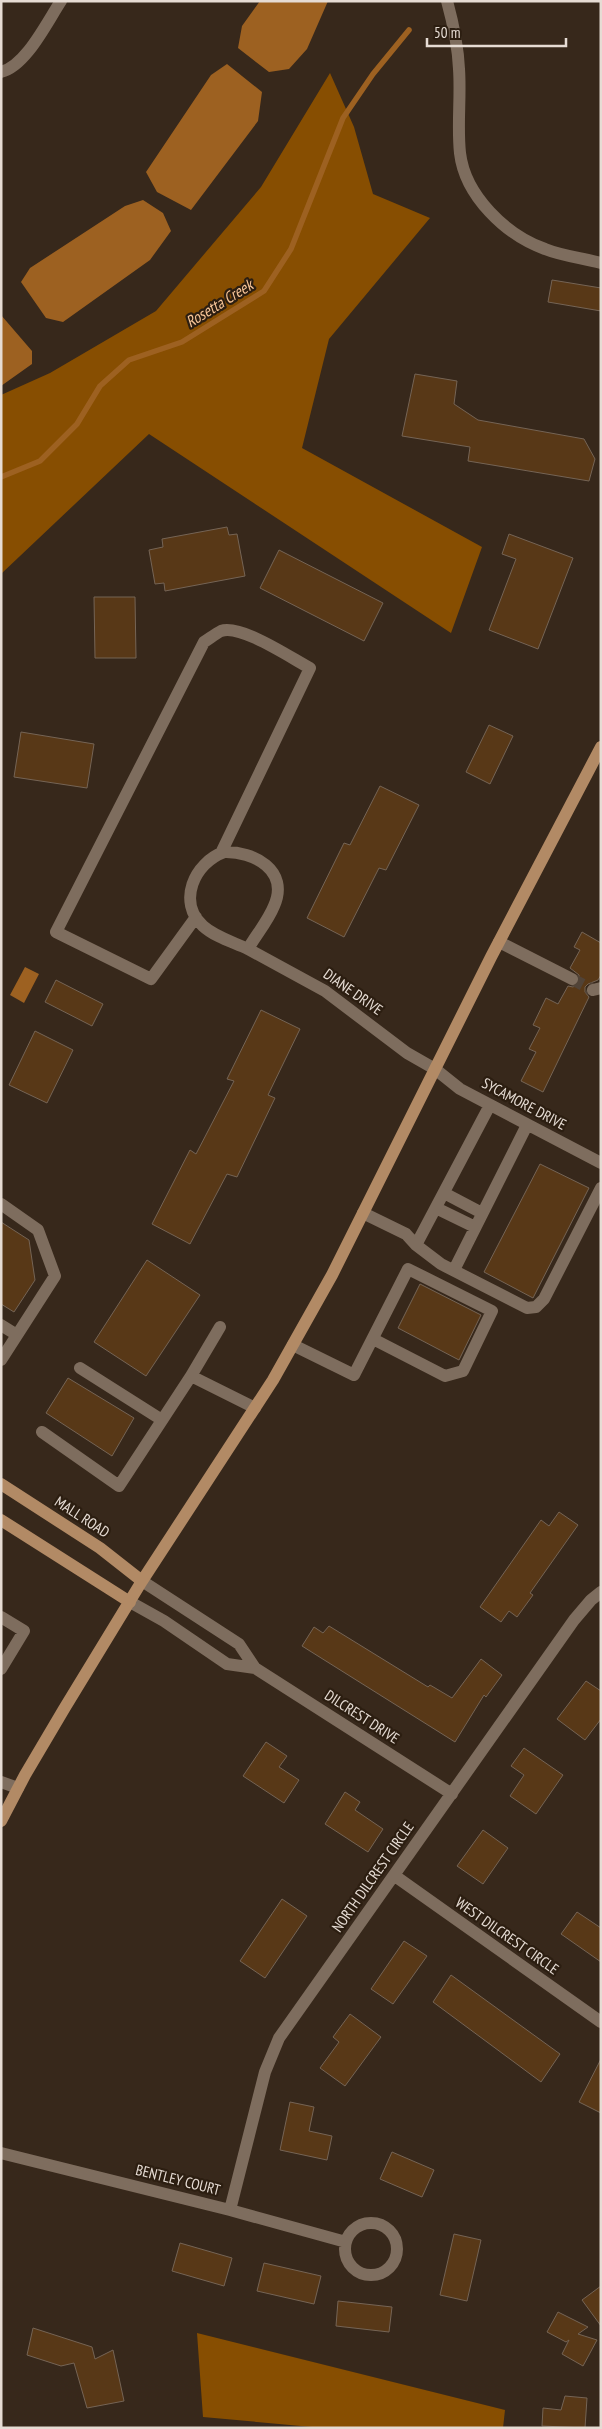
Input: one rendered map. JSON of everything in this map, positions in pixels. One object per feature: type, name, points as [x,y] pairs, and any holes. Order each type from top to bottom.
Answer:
[{"type":"main road","points":[[1,1821],[18,1788],[142,1581],[255,1408],[332,1275],[434,1069],[600,749]]},
{"type":"main road","name":"MALL ROAD","points":[[1,1484],[100,1548],[142,1581]]},
{"type":"main road","points":[[1,1520],[130,1602]]},
{"type":"street","points":[[1,72],[10,70],[20,62],[61,1]]},
{"type":"street","points":[[447,1],[454,26],[460,68],[460,154],[466,176],[474,192],[499,220],[523,239],[545,250],[601,263]]},
{"type":"street","points":[[221,853],[310,668],[256,638],[234,630],[221,631],[204,642],[56,932],[151,979],[196,916],[191,900],[191,885],[196,872],[207,860],[221,853],[240,852],[259,859],[270,868],[276,881],[277,896],[274,906],[248,949]]},
{"type":"street","name":"DIANE DRIVE","points":[[196,916],[211,932],[248,949],[325,991],[407,1053],[434,1069]]},
{"type":"street","points":[[499,942],[572,979]]},
{"type":"street","name":"SYCAMORE DRIVE","points":[[434,1069],[460,1088],[490,1105],[601,1163]]},
{"type":"street","points":[[416,1245],[490,1105]]},
{"type":"street","points":[[454,1270],[527,1124]]},
{"type":"street","points":[[363,1213],[406,1234],[416,1245],[454,1270],[527,1308],[536,1307],[544,1299],[601,1188]]},
{"type":"street","points":[[444,1193],[482,1213]]},
{"type":"street","points":[[1,1204],[38,1230],[56,1276],[1,1360]]},
{"type":"street","points":[[436,1208],[475,1227]]},
{"type":"street","points":[[292,1345],[354,1375],[408,1269],[492,1311],[463,1372],[445,1376],[373,1339]]},
{"type":"street","points":[[1,1325],[17,1335]]},
{"type":"street","points":[[42,1432],[119,1486],[191,1376],[220,1327]]},
{"type":"street","points":[[80,1368],[162,1420]]},
{"type":"street","points":[[191,1376],[255,1408]]},
{"type":"street","name":"DILCREST DRIVE","points":[[142,1581],[239,1644],[255,1668],[452,1794]]},
{"type":"street","name":"NORTH DILCREST CIRCLE","points":[[230,2210],[270,2055],[290,2020],[395,1876],[574,1620],[601,1592]]},
{"type":"street","name":"DILCREST DRIVE","points":[[130,1602],[164,1621],[227,1664],[255,1668]]},
{"type":"street","points":[[1,1617],[24,1631],[1,1669]]},
{"type":"street","points":[[1,1782],[18,1788]]},
{"type":"street","name":"WEST DILCREST CIRCLE","points":[[395,1876],[601,2022]]},
{"type":"street","name":"BENTLEY COURT","points":[[1,2153],[230,2210],[346,2242]]},
{"type":"street","points":[[364,2223],[381,2224],[395,2235],[398,2253],[390,2268],[375,2275],[366,2274],[351,2266],[345,2250],[346,2242],[356,2227],[364,2223]]},
{"type":"shaded area","points":[[260,1],[328,1],[307,49],[289,69],[269,72],[238,48],[242,26]]},
{"type":"shaded area","points":[[227,64],[262,92],[258,121],[191,210],[157,192],[146,172],[211,75]]},
{"type":"shaded area","points":[[330,73],[354,127],[373,194],[430,218],[329,339],[302,448],[482,547],[451,633],[149,434],[1,574],[1,395],[50,373],[156,311],[261,187]]},
{"type":"shaded area","points":[[143,200],[163,213],[171,231],[150,260],[63,322],[46,318],[21,282],[30,268],[125,206]]},
{"type":"shaded area","points":[[1,315],[32,351],[32,364],[1,386]]},
{"type":"shaded area","points":[[25,967],[39,974],[24,1003],[10,995]]},
{"type":"shaded area","points":[[197,2333],[505,2410],[503,2428],[323,2428],[203,2417]]},
{"type":"building","points":[[552,280],[601,288],[601,311],[548,302]]},
{"type":"building","points":[[415,374],[457,381],[454,404],[478,420],[584,439],[595,459],[589,481],[468,461],[470,447],[402,436]]},
{"type":"building","points":[[227,527],[229,535],[237,534],[245,576],[165,591],[164,583],[155,584],[149,550],[163,547],[162,539]]},
{"type":"building","points":[[509,534],[573,558],[538,649],[489,630],[516,559],[502,554]]},
{"type":"building","points":[[279,550],[383,603],[364,641],[260,588]]},
{"type":"building","points":[[94,597],[135,597],[136,658],[95,658]]},
{"type":"building","points":[[489,725],[513,736],[490,784],[466,772]]},
{"type":"building","points":[[21,732],[94,744],[87,788],[14,777]]},
{"type":"building","points":[[380,786],[419,805],[386,870],[379,868],[344,937],[307,918],[344,843],[350,845]]},
{"type":"building","points":[[582,932],[601,943],[601,975],[598,980],[585,987],[585,992],[589,997],[543,1092],[521,1081],[536,1052],[529,1049],[540,1028],[533,1025],[546,998],[558,1004],[568,986],[573,987],[579,983],[579,975],[570,968],[580,950],[574,947]]},
{"type":"building","points":[[56,980],[103,1004],[92,1026],[45,1002]]},
{"type":"building","points":[[261,1010],[300,1029],[268,1095],[275,1098],[237,1177],[227,1174],[190,1244],[152,1224],[190,1150],[196,1154],[234,1081],[227,1079]]},
{"type":"building","points":[[35,1031],[73,1050],[47,1103],[9,1085]]},
{"type":"building","points":[[540,1164],[589,1188],[533,1298],[484,1272]]},
{"type":"building","points":[[1,1222],[29,1240],[35,1280],[14,1312],[1,1304]]},
{"type":"building","points":[[147,1260],[200,1295],[146,1376],[94,1342]]},
{"type":"building","points":[[420,1284],[481,1315],[459,1360],[398,1328]]},
{"type":"building","points":[[68,1378],[134,1418],[112,1456],[46,1413]]},
{"type":"building","points":[[559,1512],[578,1525],[530,1593],[533,1595],[517,1617],[509,1611],[501,1622],[480,1607],[541,1520],[549,1526]]},
{"type":"building","points":[[329,1626],[428,1687],[430,1685],[452,1698],[481,1659],[502,1675],[486,1697],[484,1695],[455,1742],[302,1646],[314,1627],[323,1633]]},
{"type":"building","points":[[586,1681],[601,1691],[601,1719],[585,1740],[557,1719]]},
{"type":"building","points":[[266,1742],[287,1756],[279,1767],[299,1780],[284,1803],[243,1776]]},
{"type":"building","points":[[524,1748],[563,1775],[536,1814],[510,1796],[524,1775],[511,1766]]},
{"type":"building","points":[[345,1792],[360,1802],[355,1810],[383,1829],[368,1852],[325,1824]]},
{"type":"building","points":[[483,1830],[508,1848],[483,1884],[457,1866]]},
{"type":"building","points":[[282,1899],[307,1916],[265,1978],[240,1961]]},
{"type":"building","points":[[577,1912],[601,1928],[601,1962],[561,1934]]},
{"type":"building","points":[[404,1941],[427,1956],[393,2004],[371,1989]]},
{"type":"building","points":[[451,1975],[560,2054],[541,2082],[433,2002]]},
{"type":"building","points":[[350,2014],[381,2037],[345,2086],[320,2068],[339,2042],[333,2037]]},
{"type":"building","points":[[601,2059],[601,2113],[579,2102]]},
{"type":"building","points":[[290,2102],[314,2107],[309,2131],[332,2136],[327,2160],[280,2150]]},
{"type":"building","points":[[392,2152],[434,2170],[422,2197],[380,2179]]},
{"type":"building","points":[[454,2234],[481,2240],[467,2301],[440,2295]]},
{"type":"building","points":[[180,2243],[232,2258],[224,2286],[172,2271]]},
{"type":"building","points":[[264,2263],[321,2276],[314,2304],[257,2291]]},
{"type":"building","points":[[601,2286],[601,2326],[582,2300]]},
{"type":"building","points":[[338,2301],[392,2307],[389,2332],[336,2326]]},
{"type":"building","points":[[558,2312],[588,2327],[578,2334],[597,2340],[583,2366],[562,2354],[569,2340],[566,2342],[547,2332]]},
{"type":"building","points":[[33,2328],[92,2347],[95,2359],[113,2350],[124,2401],[87,2408],[74,2363],[61,2366],[27,2355]]},
{"type":"building","points":[[565,2396],[587,2398],[585,2428],[542,2426],[543,2408],[561,2410]]},
{"type":"waterway","name":"Rosetta Creek","points":[[1,477],[40,461],[77,424],[100,386],[129,360],[182,342],[264,291],[291,249],[343,118],[373,74],[409,30]]},
{"type":"tunnel","points":[[572,979],[593,990]]}]
